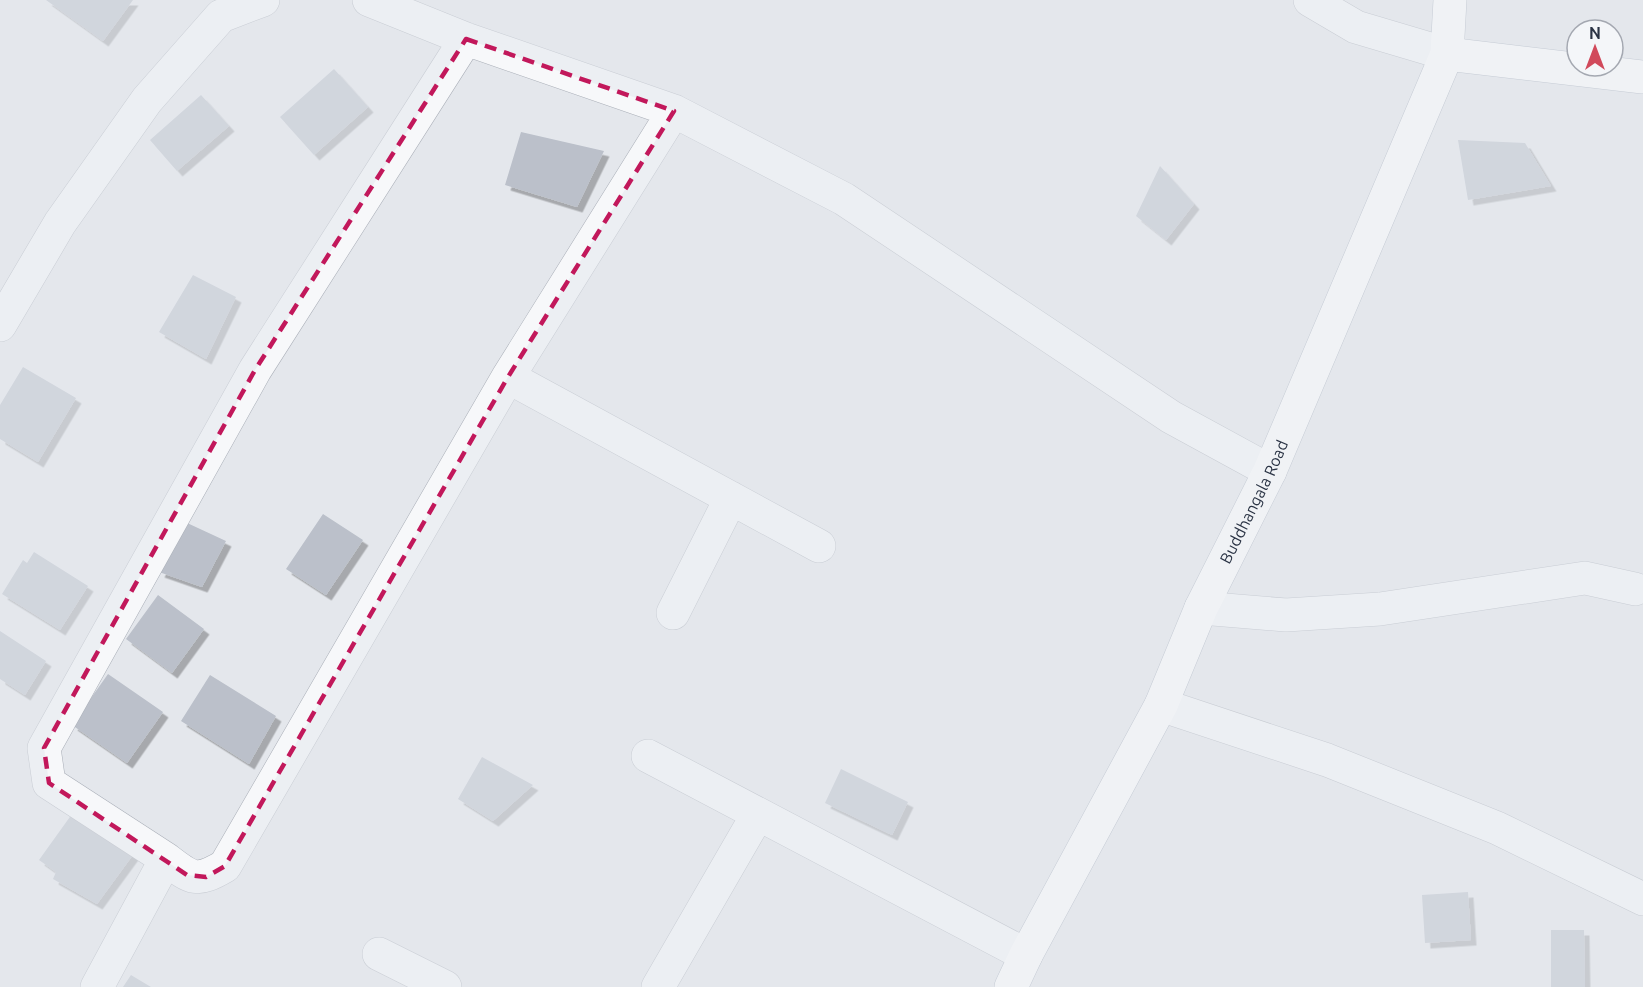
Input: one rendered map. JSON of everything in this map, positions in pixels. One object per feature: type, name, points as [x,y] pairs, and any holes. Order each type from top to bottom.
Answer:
[{"type":"main road","name":"Buddhangala Road","points":[[1011,987],[1161,705],[1202,608],[1270,471],[1447,54],[1450,0]]},
{"type":"main road","points":[[1447,54],[1643,77]]},
{"type":"street","points":[[0,325],[60,223],[214,8],[263,0]]},
{"type":"street","points":[[369,0],[466,39],[674,111],[844,199],[1171,417],[1270,471]]},
{"type":"street","points":[[1310,0],[1356,27],[1447,54]]},
{"type":"street","points":[[466,39],[255,370],[44,748],[49,783],[187,875],[206,877],[225,866],[508,377],[674,111]]},
{"type":"street","points":[[508,377],[819,546]]},
{"type":"street","points":[[673,613],[731,498]]},
{"type":"street","points":[[1202,608],[1286,615],[1380,609],[1585,578],[1635,589]]},
{"type":"street","points":[[1161,705],[1327,760],[1497,828],[1643,899]]},
{"type":"street","points":[[648,756],[1026,955]]},
{"type":"street","points":[[658,987],[758,814]]},
{"type":"street","points":[[97,987],[166,859]]},
{"type":"street","points":[[379,954],[445,987]]},
{"type":"highlighted area","points":[[466,39],[674,111],[508,377],[225,866],[206,877],[187,875],[49,783],[44,748],[255,370]]},
{"type":"building","points":[[46,0],[133,0],[103,41]]},
{"type":"building","points":[[334,69],[368,107],[314,155],[280,117]]},
{"type":"building","points":[[201,95],[229,126],[177,171],[150,140]]},
{"type":"building","points":[[521,132],[604,151],[577,207],[505,185]]},
{"type":"building","points":[[1458,140],[1525,143],[1551,186],[1468,200]]},
{"type":"building","points":[[1160,166],[1194,204],[1166,240],[1136,216]]},
{"type":"building","points":[[193,275],[236,297],[206,359],[159,332]]},
{"type":"building","points":[[23,367],[76,398],[38,462],[0,439],[0,405]]},
{"type":"building","points":[[323,514],[363,540],[326,595],[286,569]]},
{"type":"building","points":[[185,522],[226,541],[202,587],[159,572]]},
{"type":"building","points":[[34,552],[88,586],[60,630],[2,594],[23,560],[27,563]]},
{"type":"building","points":[[158,595],[204,629],[172,673],[126,639]]},
{"type":"building","points":[[0,631],[46,661],[25,695],[0,679]]},
{"type":"building","points":[[108,674],[163,712],[127,763],[72,725]]},
{"type":"building","points":[[210,675],[276,716],[249,764],[181,721]]},
{"type":"building","points":[[482,757],[533,785],[493,821],[458,799]]},
{"type":"building","points":[[841,769],[908,802],[892,835],[825,803]]},
{"type":"building","points":[[72,814],[135,852],[97,904],[53,879],[56,872],[39,860]]},
{"type":"building","points":[[1468,892],[1471,940],[1425,943],[1422,895]]},
{"type":"building","points":[[1551,930],[1584,930],[1585,987],[1551,987]]},
{"type":"building","points":[[131,975],[151,987],[123,987]]}]
